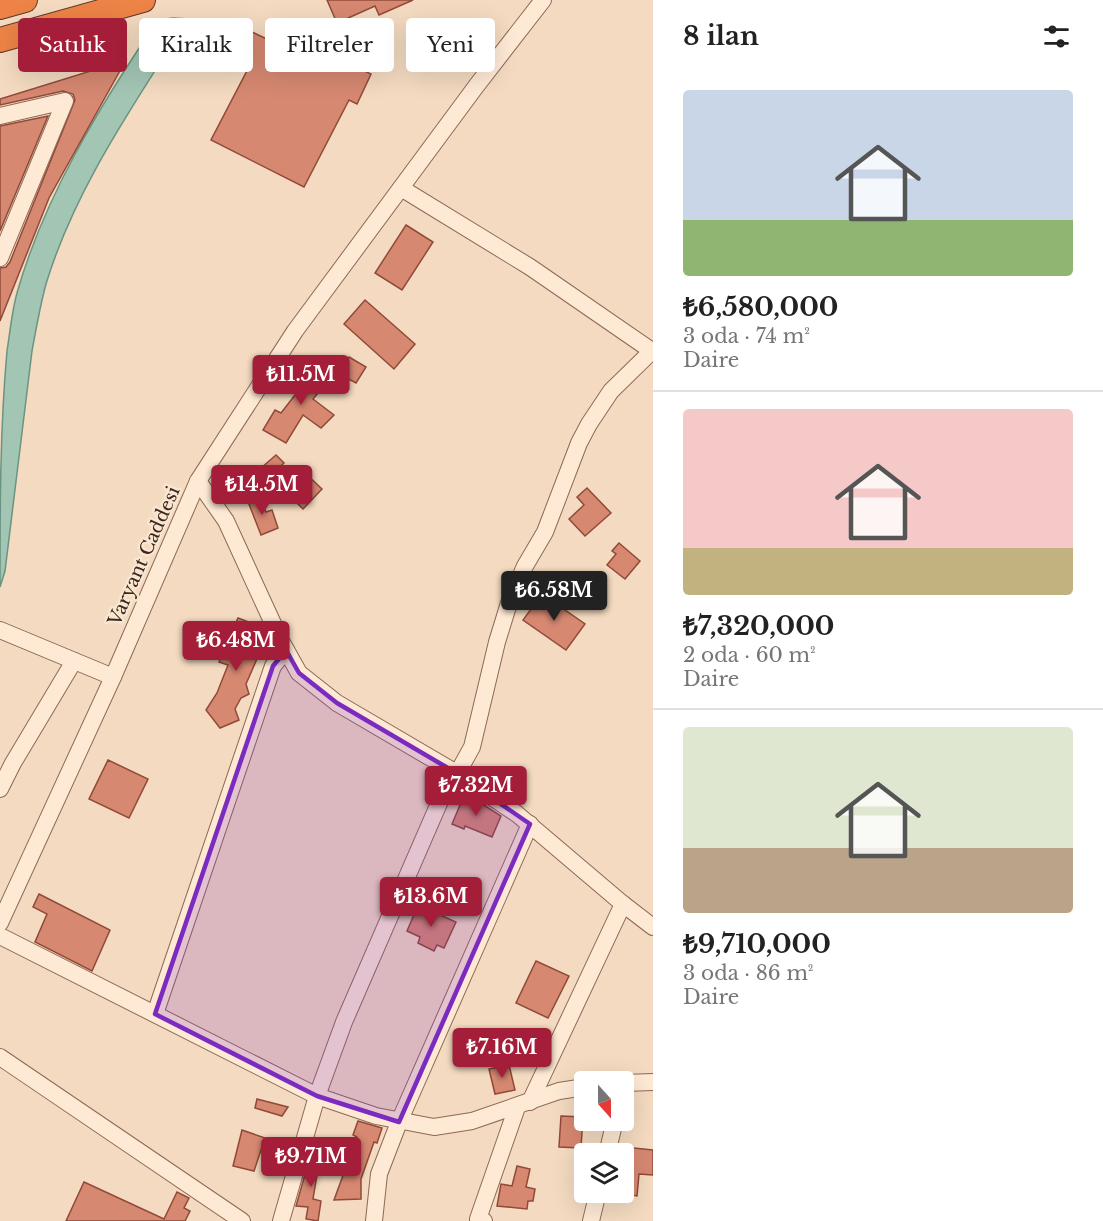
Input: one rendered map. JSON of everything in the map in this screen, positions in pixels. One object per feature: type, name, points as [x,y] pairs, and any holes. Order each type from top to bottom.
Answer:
[{"type":"highway","points":[[0,7],[25,0]]},
{"type":"highway","points":[[0,40],[143,0]]},
{"type":"street","name":"Varyant Caddesi","points":[[0,923],[198,481],[295,331],[477,85],[543,0]]},
{"type":"street","points":[[0,116],[65,101],[0,258]]},
{"type":"street","points":[[281,1221],[317,1096],[344,1022],[455,773],[472,747],[508,603],[525,566],[545,532],[579,443],[600,406],[652,350],[530,267],[401,188]]},
{"type":"street","points":[[198,481],[226,521],[299,673],[337,703],[455,773],[517,814],[653,927]]},
{"type":"street","points":[[0,630],[112,677]]},
{"type":"street","points":[[155,1014],[273,666],[286,650]]},
{"type":"street","points":[[0,789],[74,661]]},
{"type":"street","points":[[374,1221],[379,1174],[399,1122],[530,824]]},
{"type":"street","points":[[484,1221],[478,1219],[524,1104],[623,904]]},
{"type":"street","points":[[0,936],[317,1096],[376,1116],[434,1127],[472,1121],[559,1091],[574,1089]]},
{"type":"street","points":[[0,1057],[242,1221]]},
{"type":"street","points":[[634,1083],[653,1082]]},
{"type":"street","points":[[591,1221],[595,1203]]},
{"type":"highlighted area","points":[[286,650],[299,673],[337,703],[453,771],[530,824],[399,1122],[317,1096],[155,1014],[273,666]]},
{"type":"shaded area","points":[[139,49],[139,72],[154,72],[90,180],[58,248],[46,284],[32,351],[5,571],[0,587],[3,410],[7,351],[17,293],[43,221],[59,186],[96,117],[124,72],[127,72],[127,67]]},
{"type":"building","points":[[327,0],[413,0],[379,15],[375,6],[348,18],[335,18]]},
{"type":"building","points":[[253,32],[265,38],[265,72],[367,72],[371,74],[357,104],[349,100],[304,187],[211,140],[246,72],[253,72]]},
{"type":"building","points":[[87,72],[119,72],[49,198],[0,321],[0,268],[6,267],[10,262],[75,100],[73,94],[63,91],[0,105],[0,99]]},
{"type":"building","points":[[48,116],[0,231],[0,126]]},
{"type":"building","points":[[406,225],[433,242],[402,290],[375,273]]},
{"type":"building","points":[[365,300],[415,344],[394,369],[344,324]]},
{"type":"building","points":[[349,357],[366,367],[356,383],[339,374]]},
{"type":"building","points":[[309,363],[329,380],[313,399],[334,415],[321,428],[303,415],[286,443],[263,430],[275,410],[281,413],[302,386],[295,380]]},
{"type":"building","points":[[276,455],[284,463],[269,477],[261,468]]},
{"type":"building","points":[[303,471],[322,489],[303,509],[285,491]]},
{"type":"building","points":[[587,488],[611,513],[585,536],[569,519],[584,505],[577,497]]},
{"type":"building","points":[[259,495],[266,512],[272,510],[278,528],[261,535],[247,499]]},
{"type":"building","points":[[619,543],[640,561],[625,579],[607,565],[616,554],[612,551]]},
{"type":"building","points":[[542,594],[585,624],[566,650],[523,620]]},
{"type":"building","points":[[238,618],[251,623],[248,628],[267,636],[246,684],[249,694],[241,698],[235,709],[239,720],[220,728],[206,710],[217,693],[228,665],[219,662]]},
{"type":"building","points":[[108,760],[148,779],[129,818],[89,799]]},
{"type":"building","points":[[465,793],[501,816],[492,837],[465,826],[464,829],[452,824]]},
{"type":"building","points":[[39,894],[110,930],[92,971],[35,942],[47,914],[33,907]]},
{"type":"building","points":[[418,905],[456,922],[444,948],[437,945],[434,951],[418,943],[420,937],[407,931]]},
{"type":"building","points":[[536,961],[569,976],[548,1018],[516,1003]]},
{"type":"building","points":[[509,1065],[515,1090],[495,1094],[489,1069]]},
{"type":"building","points":[[257,1099],[288,1107],[282,1116],[255,1108]]},
{"type":"building","points":[[561,1116],[574,1117],[574,1131],[582,1131],[581,1143],[574,1143],[574,1148],[559,1147]]},
{"type":"building","points":[[358,1121],[382,1128],[377,1143],[374,1142],[361,1179],[361,1199],[334,1200],[357,1137],[353,1135]]},
{"type":"building","points":[[242,1130],[265,1138],[254,1171],[233,1166]]},
{"type":"building","points":[[634,1148],[653,1150],[653,1175],[639,1174],[637,1196],[634,1196]]},
{"type":"building","points":[[312,1150],[321,1151],[313,1199],[321,1201],[318,1221],[306,1219],[308,1207],[296,1206]]},
{"type":"building","points":[[517,1166],[530,1169],[526,1187],[535,1189],[533,1201],[528,1201],[527,1209],[497,1206],[501,1184],[512,1186]]},
{"type":"building","points":[[84,1182],[164,1219],[177,1192],[189,1198],[184,1208],[190,1211],[185,1221],[66,1221]]}]
